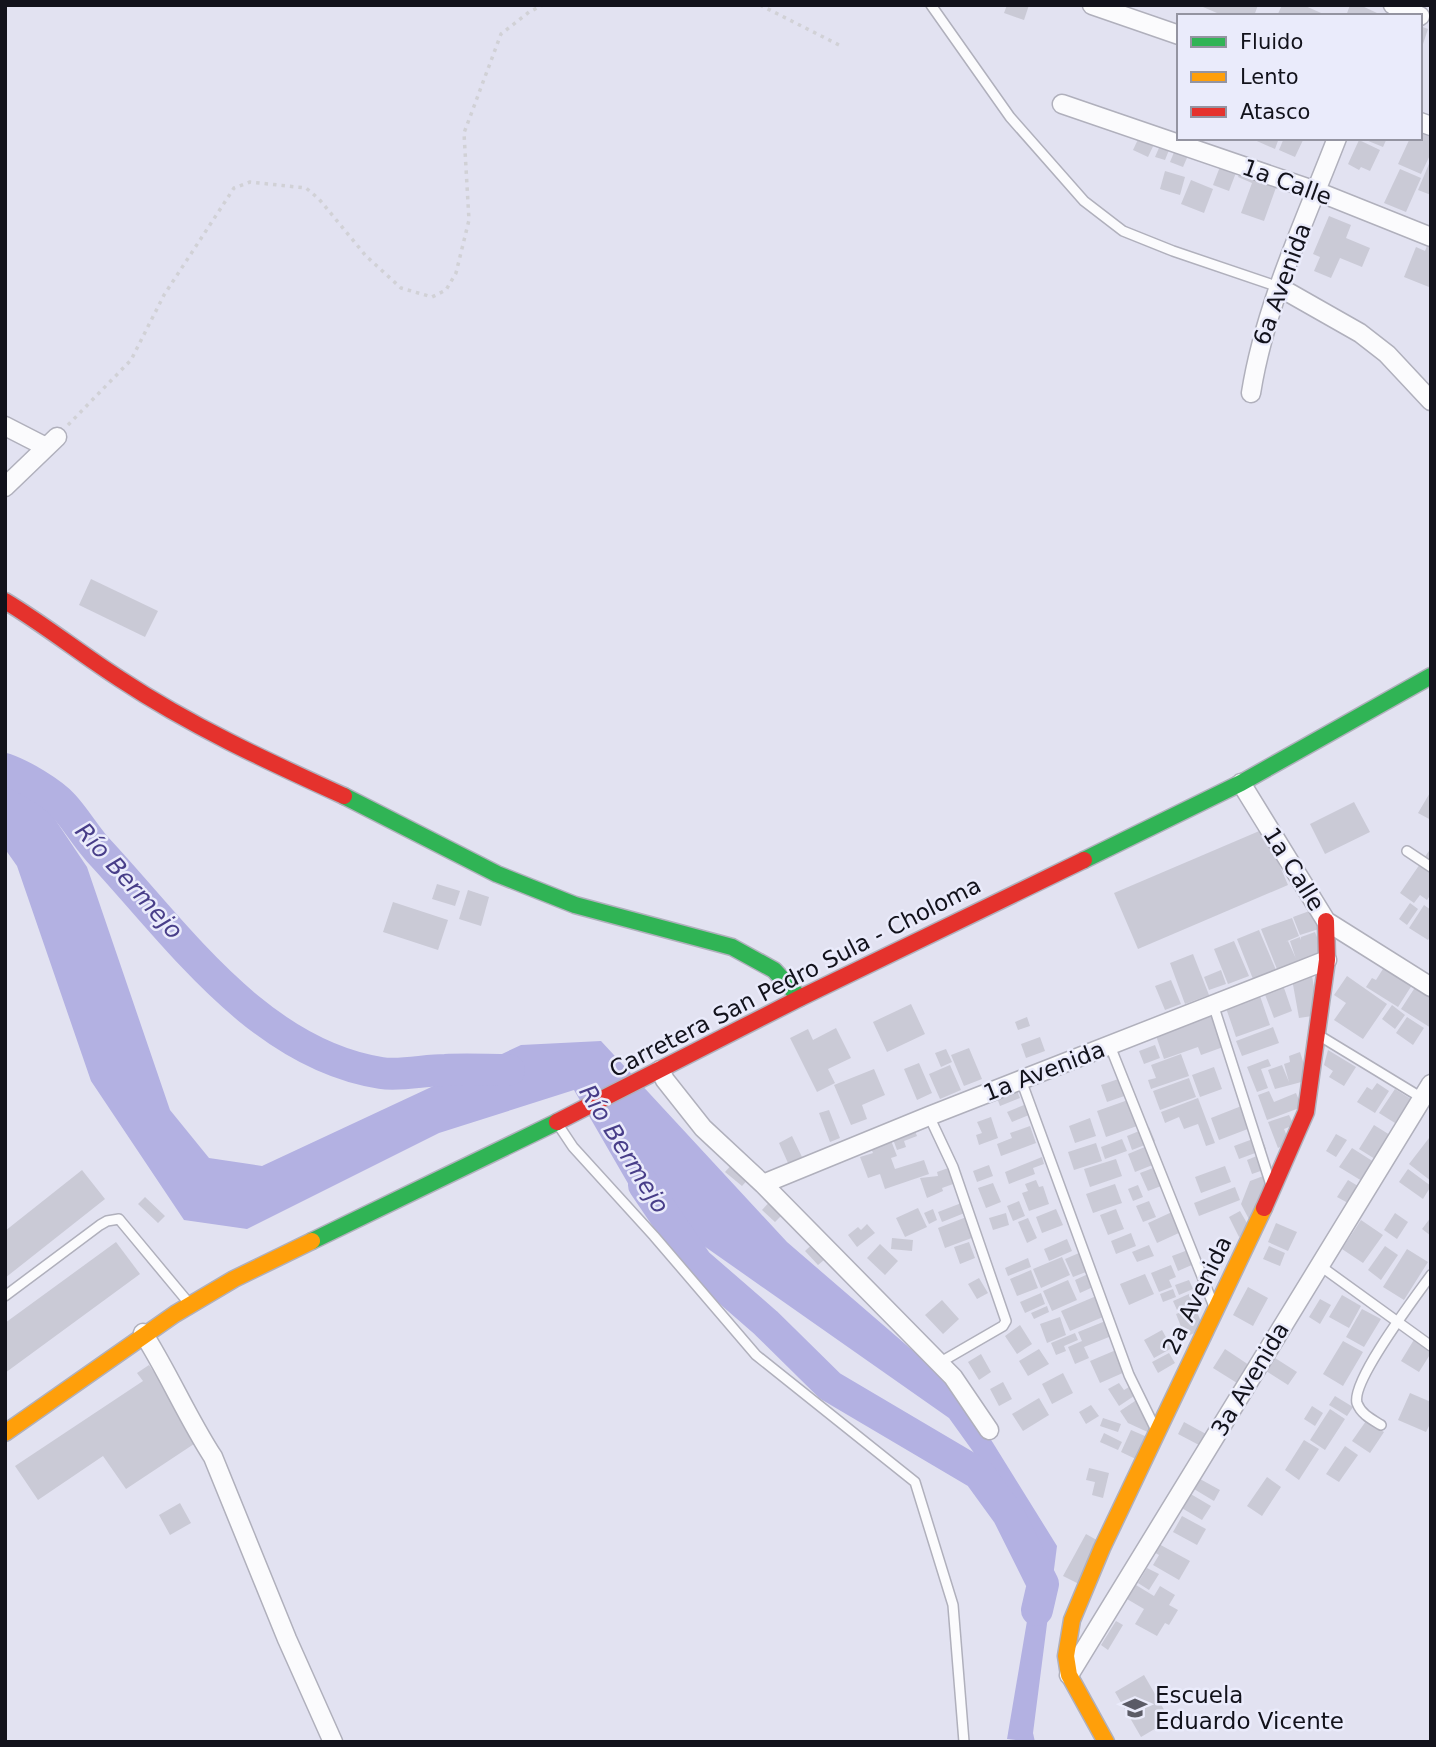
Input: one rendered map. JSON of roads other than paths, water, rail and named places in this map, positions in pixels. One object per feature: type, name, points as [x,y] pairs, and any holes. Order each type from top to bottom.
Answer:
[{"type":"street","points":[[1092,5],[1177,35]]},
{"type":"street","points":[[1391,5],[1415,14]]},
{"type":"street","name":"1a Calle","points":[[1062,104],[1316,191],[1431,237]]},
{"type":"street","name":"6a Avenida","points":[[1251,393],[1257,356],[1279,288],[1336,140]]},
{"type":"street","points":[[1279,288],[1360,333],[1387,354],[1431,401]]},
{"type":"street","points":[[5,426],[51,442],[5,487]]},
{"type":"street","points":[[5,601],[121,680],[226,742],[381,814],[497,874],[575,905],[732,947],[774,970],[800,998]]},
{"type":"street","name":"Carretera San Pedro Sula - Choloma","points":[[5,1433],[189,1303],[800,998],[1241,783],[1431,676]]},
{"type":"street","name":"1a Calle","points":[[1241,783],[1326,921],[1431,987]]},
{"type":"street","name":"2a Avenida","points":[[1069,1675],[1066,1656],[1072,1620],[1102,1548],[1272,1190],[1306,1112],[1327,960],[1326,921]]},
{"type":"street","name":"1a Avenida","points":[[763,1184],[1327,960]]},
{"type":"street","points":[[654,1073],[665,1080],[703,1128],[763,1184],[953,1377],[989,1430]]},
{"type":"street","name":"3a Avenida","points":[[1069,1675],[1427,1091]]},
{"type":"street","points":[[143,1333],[167,1370],[213,1457],[287,1639],[333,1742]]},
{"type":"street","points":[[1069,1675],[1105,1742]]},
{"type":"lane","points":[[931,5],[1010,117],[1084,201],[1123,231],[1279,288]]},
{"type":"lane","points":[[1407,851],[1431,867]]},
{"type":"lane","points":[[1213,1004],[1272,1190]]},
{"type":"lane","points":[[1318,1035],[1427,1091]]},
{"type":"lane","points":[[1110,1046],[1215,1311]]},
{"type":"lane","points":[[1021,1080],[1129,1375],[1157,1432]]},
{"type":"lane","points":[[929,1116],[953,1167],[1006,1321],[1003,1326],[939,1363]]},
{"type":"lane","points":[[559,1120],[573,1147],[756,1355],[915,1482],[953,1605],[964,1742]]},
{"type":"lane","points":[[5,1296],[100,1225],[119,1219],[189,1303]]},
{"type":"lane","points":[[1319,1265],[1431,1346]]},
{"type":"lane","points":[[1381,1425],[1363,1413],[1357,1404],[1356,1394],[1360,1381],[1431,1275]]},
{"type":"water","points":[[5,773],[38,794],[87,867],[170,1110],[209,1158],[262,1166],[521,1045],[601,1041],[787,1242],[962,1393],[1057,1546],[1033,1733],[1035,1742],[1007,1739],[1037,1562],[1025,1524],[949,1418],[637,1199],[574,1090],[439,1133],[247,1229],[184,1220],[91,1081],[17,866],[5,849]]},
{"type":"waterway","name":"Río Bermejo","points":[[5,769],[36,784],[58,800],[94,846],[191,954],[259,1017],[297,1042],[337,1061],[381,1073],[509,1070]]},
{"type":"waterway","name":"Río Bermejo","points":[[644,1185],[697,1263],[766,1323],[830,1386],[979,1474],[1008,1514],[1043,1584],[1037,1610]]},
{"type":"place","name":"Escuela Eduardo Vicente","points":[[1135,1708]]}]
